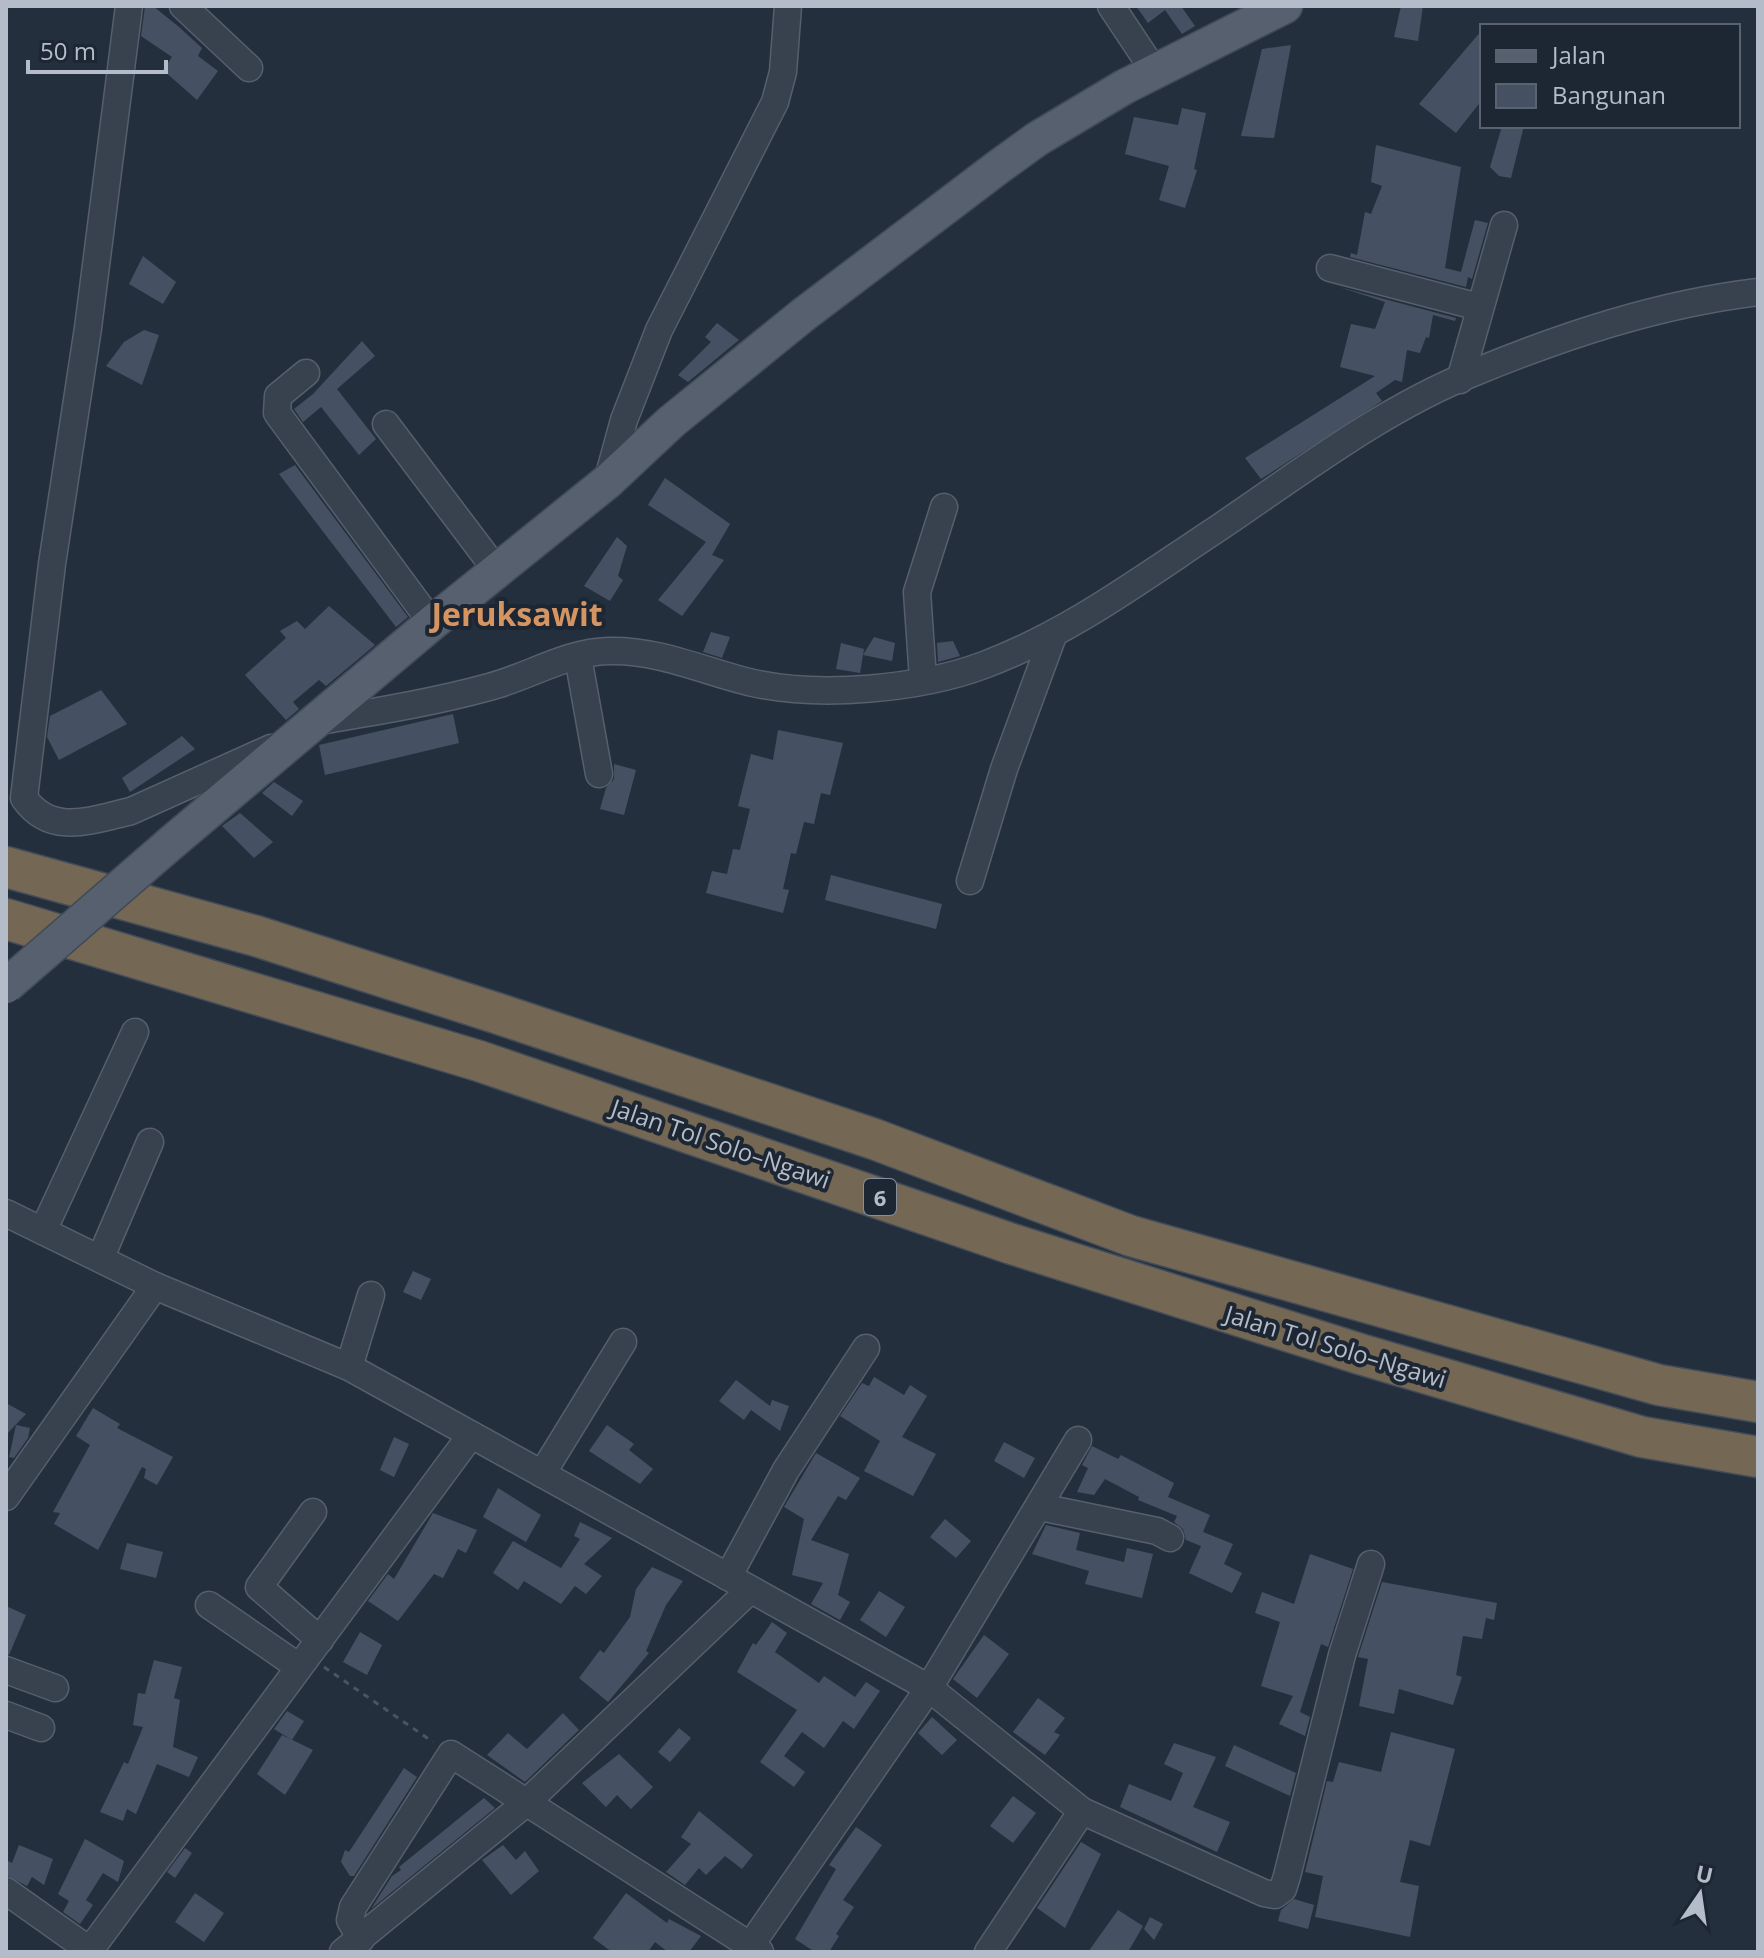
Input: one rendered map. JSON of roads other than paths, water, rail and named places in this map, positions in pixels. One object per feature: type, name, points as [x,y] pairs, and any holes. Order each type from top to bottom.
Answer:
[{"type":"highway","name":"Jalan Tol Solo–Ngawi","points":[[6,867],[256,936],[496,1013],[874,1139],[1131,1236],[1659,1385],[1758,1402]]},
{"type":"highway","name":"Jalan Tol Solo–Ngawi","points":[[6,919],[479,1061],[1171,1296],[1642,1437],[1758,1457]]},
{"type":"main road","points":[[6,986],[301,732],[607,482],[671,422],[791,325],[1037,139],[1155,72],[1285,6]]},
{"type":"street","points":[[183,6],[249,68]]},
{"type":"street","points":[[607,482],[624,420],[659,330],[775,102],[783,72],[788,6]]},
{"type":"street","points":[[1111,6],[1155,72]]},
{"type":"street","points":[[129,8],[88,328],[52,564],[24,798],[35,813],[46,819],[74,822],[131,811],[301,732],[494,686],[604,651],[630,651],[779,688],[834,692],[923,679],[982,666],[1054,633],[1109,602],[1356,437],[1460,380],[1602,325],[1705,299],[1758,292]]},
{"type":"street","points":[[1460,380],[1504,225]]},
{"type":"street","points":[[1330,268],[1479,307]]},
{"type":"street","points":[[306,373],[278,396],[277,413],[432,623]]},
{"type":"street","points":[[386,424],[497,571]]},
{"type":"street","points":[[923,679],[917,592],[944,507]]},
{"type":"street","points":[[970,881],[1004,769],[1054,633]]},
{"type":"street","points":[[578,657],[599,774]]},
{"type":"street","points":[[43,1231],[135,1032]]},
{"type":"street","points":[[101,1257],[150,1142]]},
{"type":"street","points":[[6,1213],[155,1286],[349,1367],[929,1688],[1082,1811],[1240,1884],[1275,1895],[1283,1889],[1342,1655],[1371,1564]]},
{"type":"street","points":[[6,1497],[155,1286]]},
{"type":"street","points":[[349,1367],[371,1295]]},
{"type":"street","points":[[542,1474],[623,1342]]},
{"type":"street","points":[[352,1946],[526,1803],[739,1583],[786,1470],[866,1348]]},
{"type":"street","points":[[6,1891],[91,1951],[471,1435]]},
{"type":"street","points":[[352,1946],[350,1920],[353,1907],[451,1754],[752,1950],[929,1688],[1078,1440]]},
{"type":"street","points":[[1040,1507],[1157,1531],[1170,1538]]},
{"type":"street","points":[[309,1654],[259,1587],[313,1512]]},
{"type":"street","points":[[209,1605],[309,1654]]},
{"type":"street","points":[[6,1670],[55,1688]]},
{"type":"street","points":[[6,1715],[41,1728]]},
{"type":"street","points":[[988,1952],[1082,1811]]},
{"type":"district","name":"Jeruksawit","points":[[517,613]]}]
